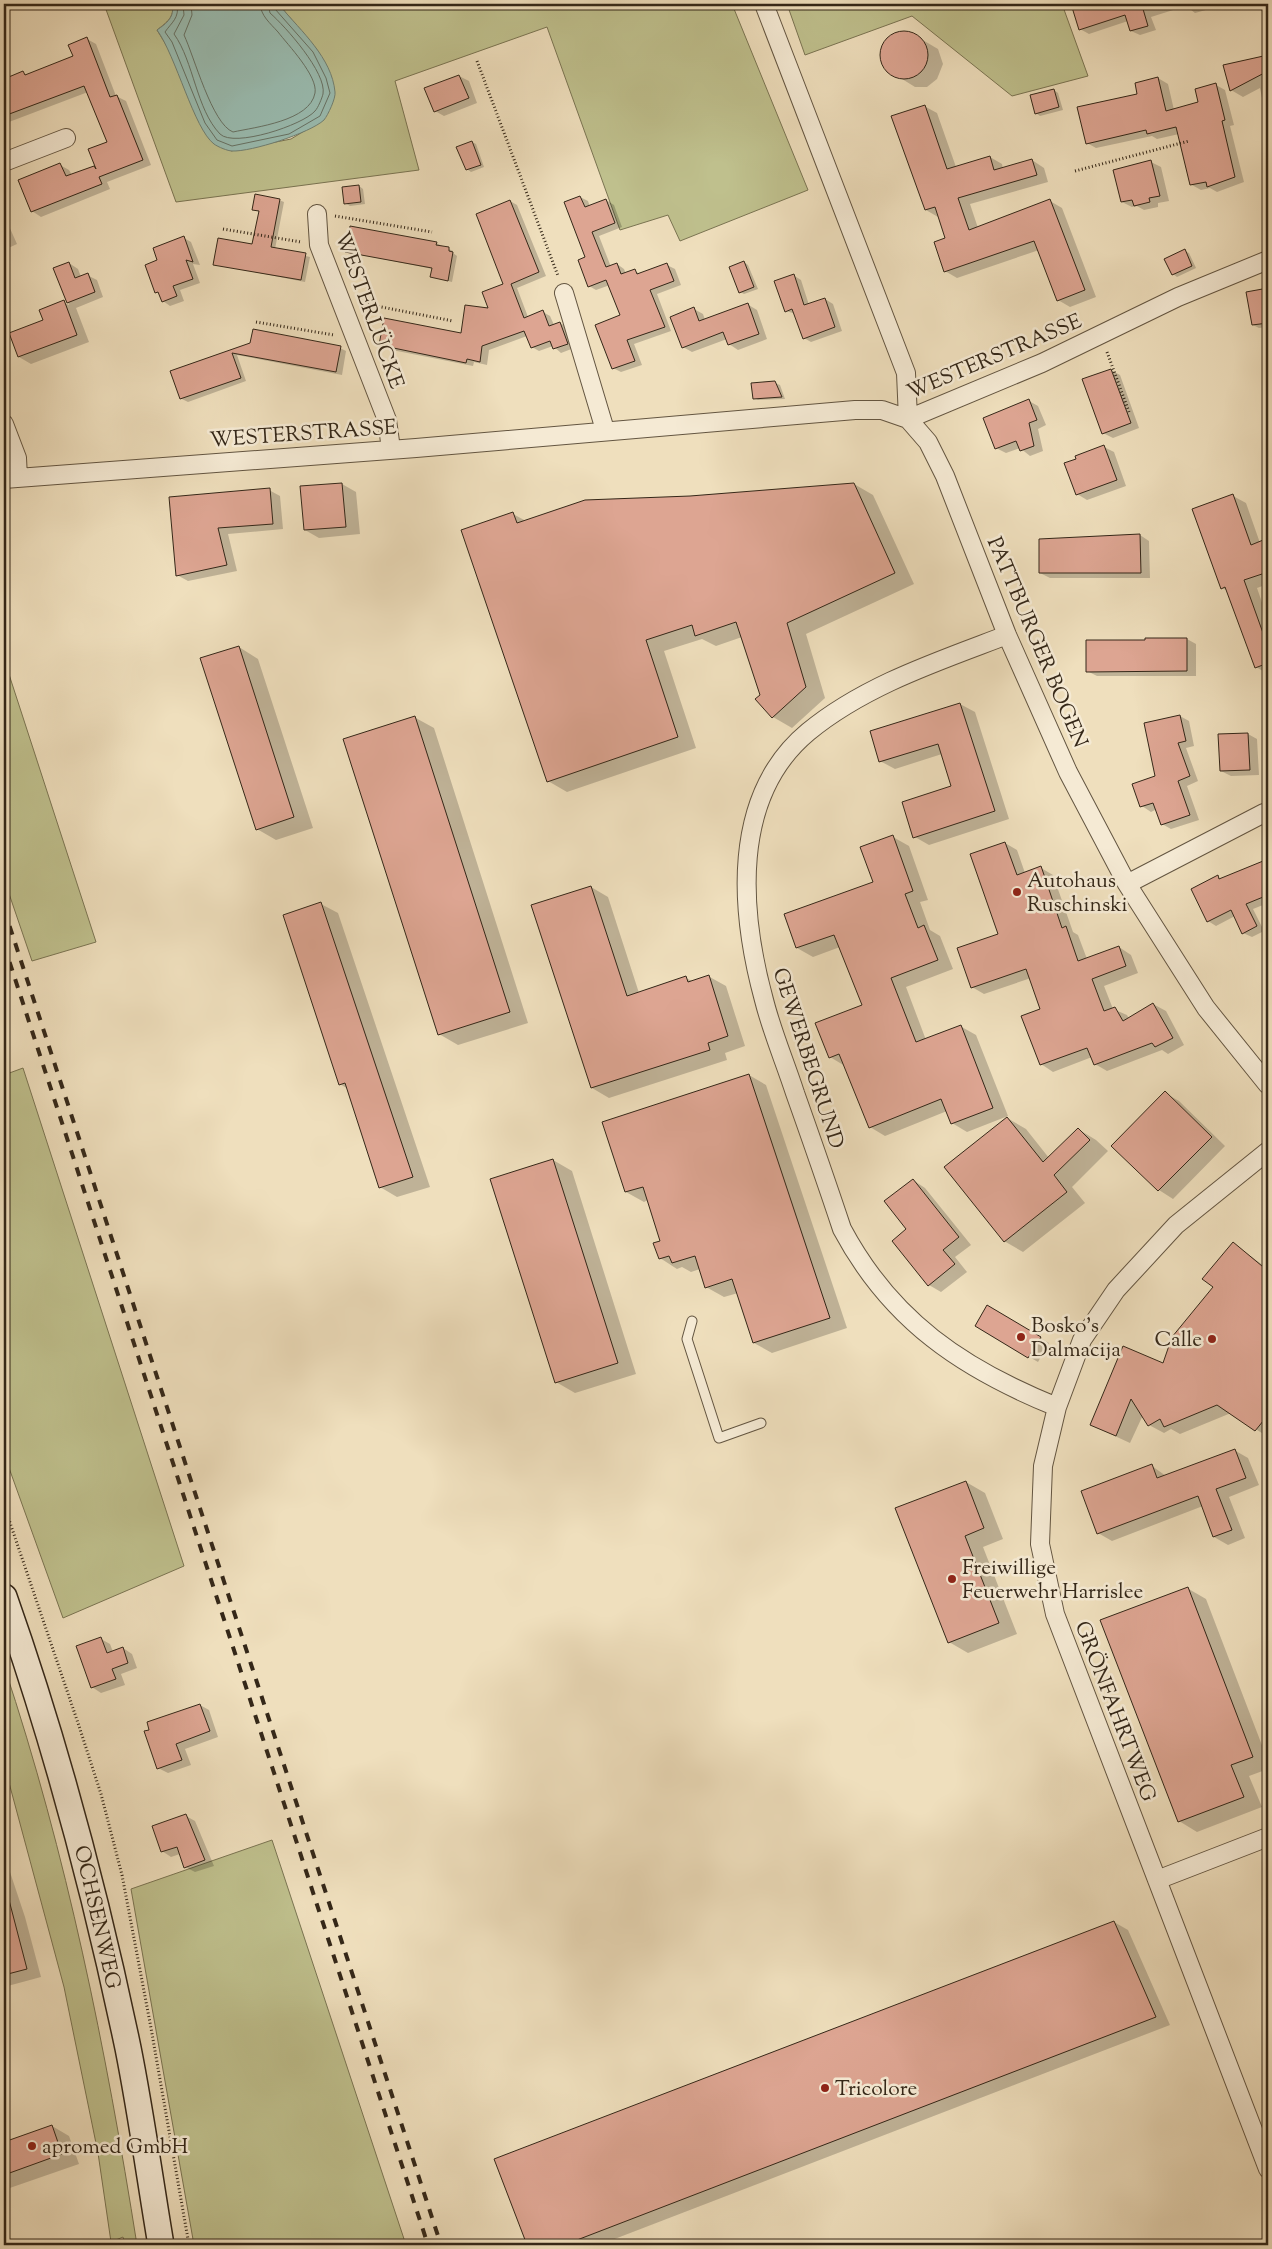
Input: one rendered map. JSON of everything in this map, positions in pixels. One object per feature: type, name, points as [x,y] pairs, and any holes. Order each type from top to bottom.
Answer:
[{"type":"main road","name":"OCHSENWEG","points":[[4,1597],[70,1802],[89,1875],[128,2049],[161,2245]]},
{"type":"street","points":[[764,4],[906,373],[908,419]]},
{"type":"street","points":[[4,162],[66,138]]},
{"type":"street","name":"WESTERLÜCKE","points":[[316,214],[318,245],[387,420],[391,449]]},
{"type":"street","name":"WESTERSTRASSE","points":[[11,478],[391,449],[855,410],[882,410],[908,419],[1042,362],[1178,297],[1268,260]]},
{"type":"street","points":[[564,293],[605,430]]},
{"type":"street","name":"PATTBURGER BOGEN","points":[[908,419],[928,442],[945,476],[1007,634],[1068,772],[1127,884],[1206,1008],[1268,1085]]},
{"type":"street","points":[[4,424],[16,458],[11,478]]},
{"type":"street","name":"GEWERBEGRUND","points":[[1007,634],[909,672],[853,702],[808,732],[789,751],[770,777],[758,802],[747,869],[750,934],[764,1002],[842,1229],[858,1260],[900,1311],[931,1338],[1014,1390],[1057,1407]]},
{"type":"street","points":[[1127,884],[1264,813]]},
{"type":"street","name":"GRÖNFAHRTWEG","points":[[1268,1151],[1176,1224],[1116,1290],[1082,1340],[1057,1407],[1043,1466],[1040,1544],[1055,1614],[1268,2169]]},
{"type":"street","points":[[1156,1880],[1268,1837]]},
{"type":"lane","points":[[692,1322],[688,1339],[719,1438],[761,1423]]},
{"type":"path","points":[[477,61],[564,293]]},
{"type":"path","points":[[1075,171],[1189,141]]},
{"type":"path","points":[[316,214],[347,217],[432,232]]},
{"type":"path","points":[[224,229],[318,245]]},
{"type":"path","points":[[341,303],[350,301],[453,321]]},
{"type":"path","points":[[256,322],[346,337],[354,336]]},
{"type":"path","points":[[1100,335],[1129,412]]},
{"type":"green space","points":[[104,4],[172,4],[171,16],[157,30],[231,151],[291,139],[324,119],[317,50],[281,7],[275,4],[732,4],[808,190],[680,241],[668,215],[620,230],[547,27],[395,81],[419,170],[176,202]]},
{"type":"green space","points":[[787,4],[1062,4],[1088,76],[1012,96],[912,16],[805,55]]},
{"type":"green space","points":[[4,659],[96,942],[32,961],[4,879]]},
{"type":"green space","points":[[23,1068],[184,1566],[63,1618],[4,1454],[4,1075]]},
{"type":"green space","points":[[4,1666],[27,1737],[66,1881],[98,2026],[137,2245],[125,2245],[123,2237],[111,2242],[98,2153],[64,1987],[4,1764]]},
{"type":"green space","points":[[272,1840],[406,2245],[194,2245],[131,1889]]},
{"type":"water","points":[[172,4],[275,4],[281,7],[322,56],[333,80],[334,98],[330,111],[324,120],[294,136],[266,145],[230,151],[214,144],[199,124],[171,57],[157,30],[171,16]]},
{"type":"building","points":[[1071,4],[1149,4],[1149,7],[1143,9],[1148,26],[1130,31],[1125,15],[1079,30]]},
{"type":"building","points":[[899,31],[909,31],[918,35],[924,41],[927,46],[927,64],[918,75],[909,79],[899,79],[890,75],[884,69],[880,60],[880,50],[884,41],[890,35]]},
{"type":"building","points":[[87,37],[110,97],[117,95],[143,160],[99,177],[102,184],[31,212],[18,180],[60,163],[66,176],[94,166],[96,169],[88,149],[107,142],[84,86],[4,116],[4,79],[23,71],[25,75],[73,56],[68,45]]},
{"type":"building","points":[[1268,55],[1268,71],[1230,91],[1223,65]]},
{"type":"building","points":[[459,75],[469,98],[434,112],[424,88]]},
{"type":"building","points":[[1158,77],[1166,111],[1198,102],[1195,89],[1216,83],[1225,120],[1222,121],[1235,177],[1207,187],[1206,182],[1190,185],[1176,127],[1147,134],[1146,130],[1086,144],[1077,107],[1137,94],[1135,83]]},
{"type":"building","points":[[1054,89],[1059,107],[1035,114],[1030,95]]},
{"type":"building","points":[[925,105],[947,169],[990,156],[994,170],[1032,159],[1037,175],[958,198],[969,230],[1050,199],[1085,290],[1057,301],[1034,241],[944,272],[934,242],[945,238],[935,207],[925,210],[891,116]]},
{"type":"building","points":[[472,141],[481,165],[466,170],[456,147]]},
{"type":"building","points":[[1151,160],[1160,196],[1149,198],[1150,202],[1134,206],[1132,200],[1121,202],[1113,170]]},
{"type":"building","points":[[359,185],[361,202],[344,204],[342,187]]},
{"type":"building","points":[[255,194],[280,199],[271,247],[306,253],[301,280],[213,265],[218,238],[252,244],[259,211],[252,210]]},
{"type":"building","points":[[580,196],[585,207],[606,199],[615,223],[592,232],[606,267],[617,263],[621,274],[635,269],[637,274],[667,263],[674,281],[650,290],[665,327],[627,340],[635,361],[612,369],[595,325],[620,315],[606,280],[588,287],[578,260],[585,257],[564,202]]},
{"type":"building","points":[[510,200],[539,272],[511,284],[524,318],[543,310],[549,326],[560,322],[568,344],[553,349],[550,341],[531,348],[524,331],[482,346],[480,362],[467,359],[466,363],[379,345],[384,318],[461,333],[465,305],[488,308],[482,292],[503,284],[476,214]]},
{"type":"building","points":[[350,226],[437,242],[436,245],[449,247],[449,251],[453,252],[448,281],[430,277],[432,268],[345,252]]},
{"type":"building","points":[[184,236],[193,262],[186,260],[193,279],[173,286],[177,296],[162,302],[158,292],[155,293],[145,265],[157,260],[153,248]]},
{"type":"building","points":[[1185,249],[1192,266],[1172,275],[1164,259]]},
{"type":"building","points":[[744,261],[754,287],[739,293],[729,267]]},
{"type":"building","points":[[69,262],[75,278],[88,273],[95,292],[67,303],[53,268]]},
{"type":"building","points":[[794,274],[804,305],[825,298],[835,327],[803,339],[792,309],[785,312],[774,281]]},
{"type":"building","points":[[1268,288],[1268,323],[1252,325],[1246,292]]},
{"type":"building","points":[[64,300],[77,335],[18,357],[9,333],[43,320],[39,310]]},
{"type":"building","points":[[748,303],[759,334],[728,345],[723,332],[682,348],[670,317],[694,307],[699,321]]},
{"type":"building","points":[[253,329],[341,346],[336,372],[232,353],[241,378],[180,399],[170,371],[250,343]]},
{"type":"building","points":[[1111,369],[1131,423],[1102,434],[1082,379]]},
{"type":"building","points":[[775,381],[782,397],[753,399],[751,383]]},
{"type":"building","points":[[1029,399],[1037,420],[1029,423],[1034,446],[1020,451],[1016,441],[995,449],[983,418]]},
{"type":"building","points":[[1104,445],[1117,480],[1076,495],[1064,463],[1076,459],[1075,456]]},
{"type":"building","points":[[342,483],[346,527],[304,530],[300,486]]},
{"type":"building","points":[[854,483],[895,573],[787,623],[806,687],[772,718],[755,699],[760,695],[736,622],[695,636],[692,625],[646,640],[678,737],[547,782],[461,530],[513,512],[517,523],[585,500],[690,496]]},
{"type":"building","points":[[270,488],[273,524],[218,528],[227,565],[176,576],[169,497]]},
{"type":"building","points":[[1233,494],[1251,545],[1268,538],[1268,572],[1244,580],[1268,647],[1268,663],[1255,668],[1225,587],[1221,589],[1192,509]]},
{"type":"building","points":[[1140,534],[1141,573],[1039,573],[1039,539]]},
{"type":"building","points":[[1145,638],[1187,638],[1187,671],[1086,672],[1086,640],[1145,640]]},
{"type":"building","points":[[239,646],[294,817],[256,830],[200,658]]},
{"type":"building","points":[[960,703],[995,811],[913,838],[902,802],[951,786],[938,744],[879,762],[870,731]]},
{"type":"building","points":[[1180,715],[1186,741],[1178,743],[1190,776],[1178,781],[1190,815],[1161,825],[1153,803],[1140,807],[1132,784],[1155,776],[1144,723]]},
{"type":"building","points":[[415,716],[510,1012],[438,1035],[343,739]]},
{"type":"building","points":[[1248,733],[1250,770],[1220,771],[1218,734]]},
{"type":"building","points":[[893,835],[913,891],[905,894],[918,928],[924,925],[938,960],[891,978],[916,1042],[961,1025],[993,1108],[951,1124],[941,1099],[869,1128],[839,1054],[829,1058],[815,1023],[862,1005],[834,935],[796,948],[784,914],[873,882],[860,847]]},
{"type":"building","points":[[1005,842],[1017,875],[1041,866],[1062,928],[1066,926],[1078,961],[1119,946],[1126,966],[1092,979],[1104,1011],[1115,1007],[1123,1021],[1153,1003],[1173,1038],[1155,1047],[1152,1043],[1094,1065],[1087,1048],[1040,1065],[1021,1016],[1040,1009],[1026,969],[971,988],[957,948],[998,934],[970,854]]},
{"type":"building","points":[[1268,859],[1268,895],[1246,904],[1257,926],[1242,934],[1231,910],[1207,922],[1191,889],[1218,875],[1219,879]]},
{"type":"building","points":[[591,886],[627,996],[686,976],[688,982],[709,975],[728,1036],[708,1043],[710,1050],[591,1088],[531,905]]},
{"type":"building","points":[[321,902],[413,1177],[379,1188],[345,1083],[339,1085],[283,915]]},
{"type":"building","points":[[749,1074],[830,1318],[753,1343],[732,1279],[705,1288],[695,1256],[672,1263],[669,1256],[659,1259],[653,1243],[660,1241],[643,1187],[625,1192],[602,1122]]},
{"type":"building","points":[[1165,1091],[1212,1137],[1158,1191],[1111,1146]]},
{"type":"building","points":[[1007,1117],[1043,1162],[1078,1128],[1090,1140],[1054,1175],[1067,1192],[1004,1242],[944,1167]]},
{"type":"building","points":[[553,1159],[618,1363],[555,1383],[490,1179]]},
{"type":"building","points":[[913,1179],[959,1237],[943,1250],[955,1264],[928,1286],[892,1241],[906,1229],[884,1201]]},
{"type":"building","points":[[1233,1242],[1268,1271],[1268,1415],[1255,1431],[1217,1405],[1164,1427],[1160,1419],[1148,1426],[1131,1399],[1116,1436],[1090,1425],[1123,1346],[1163,1363],[1172,1337],[1213,1287],[1202,1279]]},
{"type":"building","points":[[987,1305],[1041,1337],[1028,1358],[975,1326]]},
{"type":"building","points":[[1235,1449],[1246,1478],[1216,1489],[1232,1530],[1213,1537],[1198,1496],[1097,1534],[1081,1491],[1152,1464],[1157,1478]]},
{"type":"building","name":"Freiwillige Feuerwehr Harrislee","points":[[966,1481],[984,1528],[965,1536],[999,1623],[948,1643],[895,1508]]},
{"type":"building","points":[[1188,1587],[1253,1757],[1231,1765],[1244,1797],[1178,1822],[1100,1620]]},
{"type":"building","points":[[101,1637],[107,1653],[123,1647],[128,1663],[112,1669],[116,1679],[91,1688],[76,1646]]},
{"type":"building","points":[[200,1704],[210,1731],[176,1744],[182,1760],[157,1769],[144,1731],[149,1730],[147,1722]]},
{"type":"building","points":[[186,1814],[205,1860],[184,1868],[177,1847],[161,1852],[152,1826]]},
{"type":"building","points":[[9,1900],[27,1969],[4,1975],[4,1901]]},
{"type":"building","name":"Tricolore","points":[[1114,1921],[1156,2017],[564,2245],[527,2245],[494,2159]]},
{"type":"building","name":"apromed GmbH","points":[[52,2125],[62,2154],[4,2175],[4,2142]]},
{"type":"railway","points":[[4,909],[441,2245]]},
{"type":"railway","points":[[4,945],[428,2245]]},
{"type":"place","name":"Autohaus Ruschinski","points":[[1017,892]]},
{"type":"place","name":"Bosko's Dalmacija","points":[[1021,1337]]},
{"type":"place","name":"Calle","points":[[1212,1339]]},
{"type":"place","name":"Freiwillige Feuerwehr Harrislee","points":[[952,1579]]},
{"type":"place","name":"Tricolore","points":[[825,2088]]},
{"type":"place","name":"apromed GmbH","points":[[32,2146]]}]
